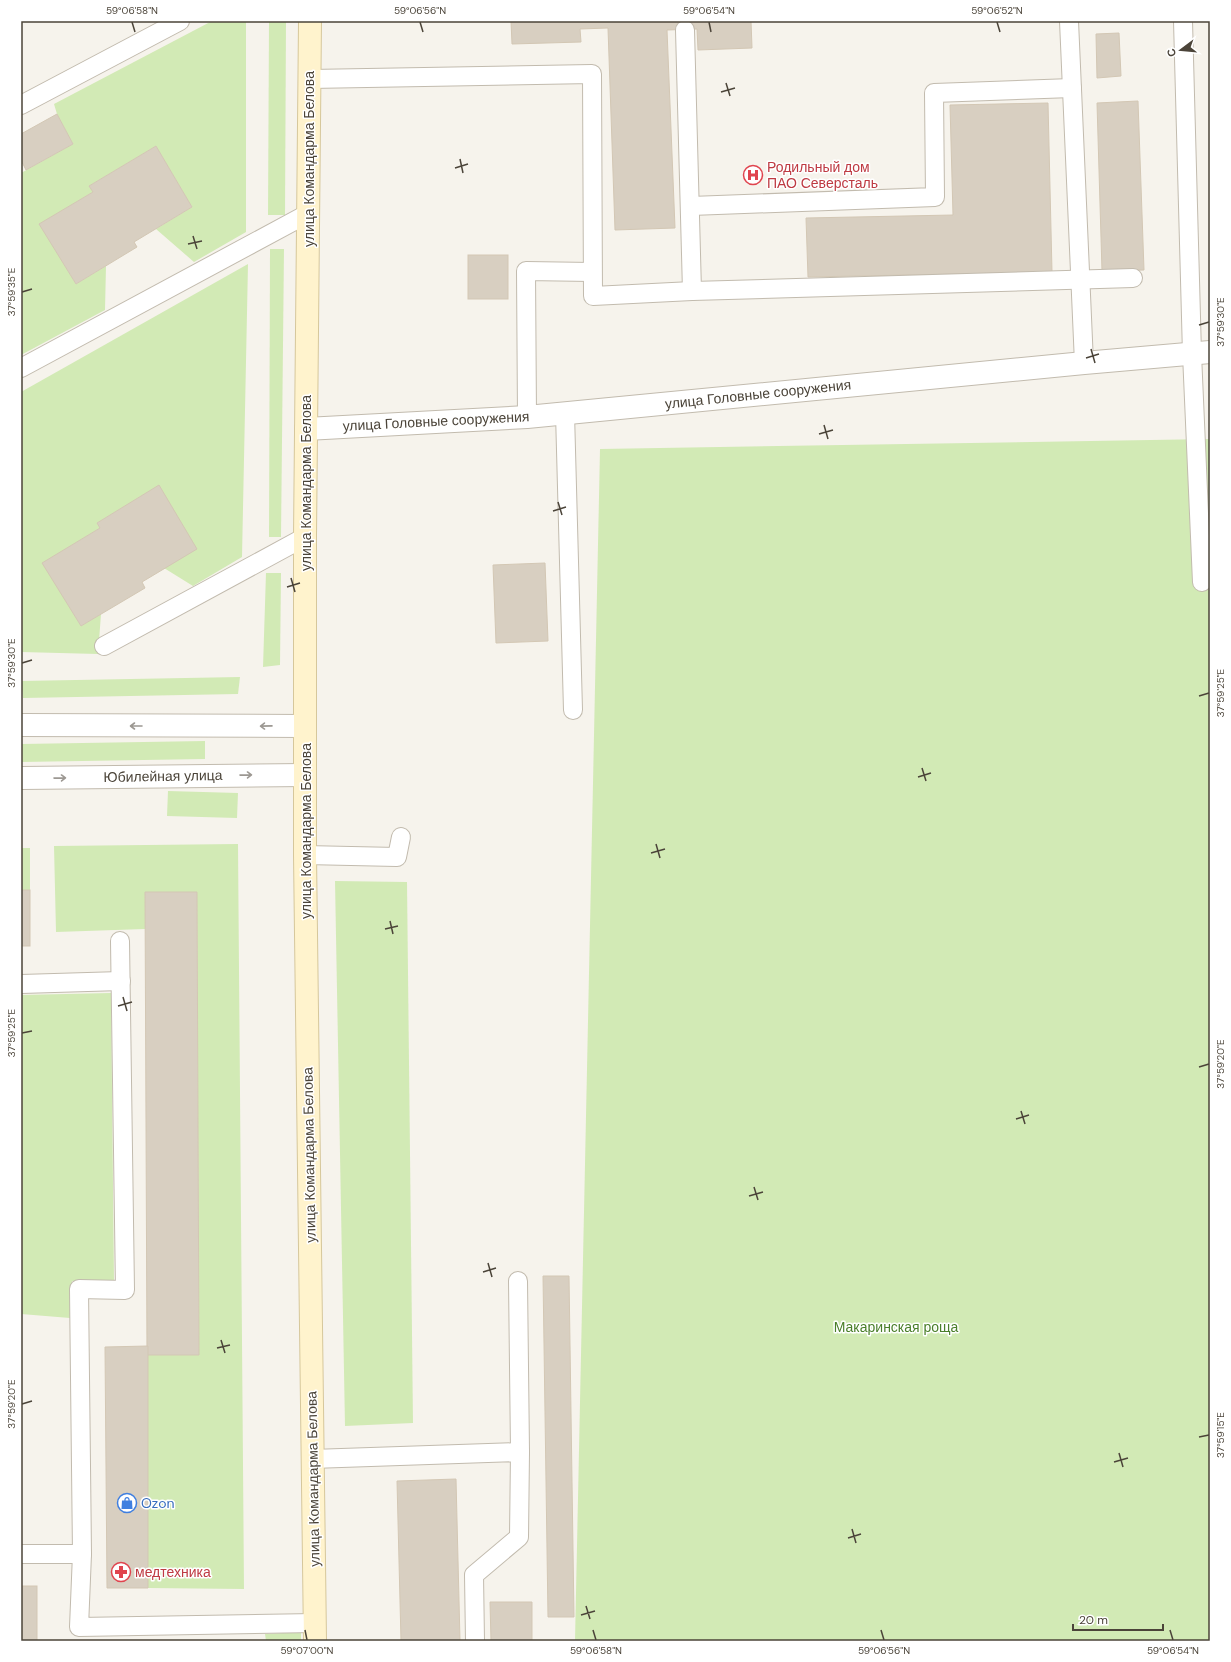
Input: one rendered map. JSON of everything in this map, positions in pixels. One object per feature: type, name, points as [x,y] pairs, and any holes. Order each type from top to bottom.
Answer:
[{"type":"main road","name":"улица Командарма Белова","points":[[310,21],[306,429],[305,855],[315,1632]]},
{"type":"street","name":"улица Головные сооружения","points":[[306,429],[565,413],[1201,353]]},
{"type":"street","points":[[21,726],[305,726]]},
{"type":"street","name":"Юбилейная улица","points":[[21,778],[305,775]]},
{"type":"lane","points":[[21,105],[180,21]]},
{"type":"lane","points":[[1069,21],[1084,363]]},
{"type":"lane","points":[[1183,21],[1201,353],[1202,582]]},
{"type":"lane","points":[[685,30],[691,206],[692,291]]},
{"type":"lane","points":[[310,79],[592,74],[593,296],[692,291],[1133,278]]},
{"type":"lane","points":[[691,206],[935,197],[934,93],[1072,88]]},
{"type":"lane","points":[[21,368],[309,214]]},
{"type":"lane","points":[[527,416],[526,271],[592,272]]},
{"type":"lane","points":[[565,413],[573,710]]},
{"type":"lane","points":[[104,646],[306,537]]},
{"type":"lane","points":[[305,855],[397,857],[401,838]]},
{"type":"lane","points":[[120,941],[125,1290],[79,1289],[82,1554],[79,1627],[315,1632]]},
{"type":"lane","points":[[21,984],[120,981]]},
{"type":"lane","points":[[475,1641],[474,1575],[519,1537],[520,1452],[518,1281]]},
{"type":"lane","points":[[312,1459],[520,1452]]},
{"type":"lane","points":[[21,1554],[82,1554]]},
{"type":"green space","points":[[212,21],[246,21],[246,232],[194,262],[156,229],[192,207],[156,146],[89,186],[93,192],[40,224],[76,284],[106,266],[105,310],[21,355],[21,173],[73,144],[57,114],[54,104]]},
{"type":"green space","points":[[269,21],[286,21],[285,215],[268,215]]},
{"type":"green space","points":[[270,249],[284,249],[281,537],[269,537]]},
{"type":"green space","points":[[248,264],[242,557],[193,586],[164,568],[159,486],[97,523],[100,528],[43,563],[81,626],[101,614],[98,654],[21,652],[21,392]]},
{"type":"green space","name":"Макаринская роща","points":[[1210,439],[1210,1641],[575,1641],[600,449]]},
{"type":"green space","points":[[266,573],[281,573],[280,665],[263,667]]},
{"type":"green space","points":[[240,677],[238,694],[23,698],[21,681]]},
{"type":"green space","points":[[205,741],[205,759],[21,762],[21,744]]},
{"type":"green space","points":[[168,791],[238,793],[237,818],[167,816]]},
{"type":"green space","points":[[238,844],[244,1589],[148,1588],[147,1355],[199,1355],[197,892],[145,929],[56,932],[54,846]]},
{"type":"green space","points":[[21,848],[30,848],[30,890],[21,890]]},
{"type":"green space","points":[[335,881],[407,882],[413,1423],[345,1426]]},
{"type":"green space","points":[[111,993],[114,1281],[72,1281],[70,1318],[21,1314],[21,995]]},
{"type":"green space","points":[[301,1632],[301,1641],[266,1641],[265,1634]]},
{"type":"building","points":[[511,21],[751,21],[752,48],[698,50],[697,29],[667,30],[675,228],[615,230],[608,28],[580,29],[581,42],[512,44]]},
{"type":"building","points":[[1119,33],[1121,76],[1097,78],[1096,34]]},
{"type":"building","points":[[1138,101],[1144,270],[1102,271],[1097,103]]},
{"type":"building","points":[[1048,103],[1052,272],[808,277],[806,218],[953,215],[950,105]]},
{"type":"building","points":[[57,114],[73,144],[26,170],[21,160],[21,134]]},
{"type":"building","points":[[156,146],[192,207],[134,242],[137,247],[76,284],[39,224],[93,192],[89,186]]},
{"type":"building","points":[[468,255],[508,255],[508,299],[468,299]]},
{"type":"building","points":[[159,485],[197,549],[142,582],[145,588],[81,626],[42,563],[100,528],[97,523]]},
{"type":"building","points":[[545,563],[548,641],[496,643],[493,565]]},
{"type":"building","points":[[21,890],[30,890],[30,946],[21,946]]},
{"type":"building","points":[[145,892],[197,892],[199,1355],[147,1355]]},
{"type":"building","points":[[543,1276],[569,1276],[574,1617],[548,1617]]},
{"type":"building","points":[[148,1346],[148,1588],[107,1588],[105,1347]]},
{"type":"building","points":[[456,1479],[460,1641],[401,1641],[397,1481]]},
{"type":"building","points":[[21,1586],[37,1586],[37,1641],[21,1641]]},
{"type":"building","points":[[490,1602],[532,1602],[532,1641],[491,1641]]},
{"type":"place","name":"Родильный дом ПАО Северсталь","points":[[753,175]]},
{"type":"place","name":"Ozon","points":[[127,1503]]},
{"type":"place","name":"медтехника","points":[[121,1572]]}]
